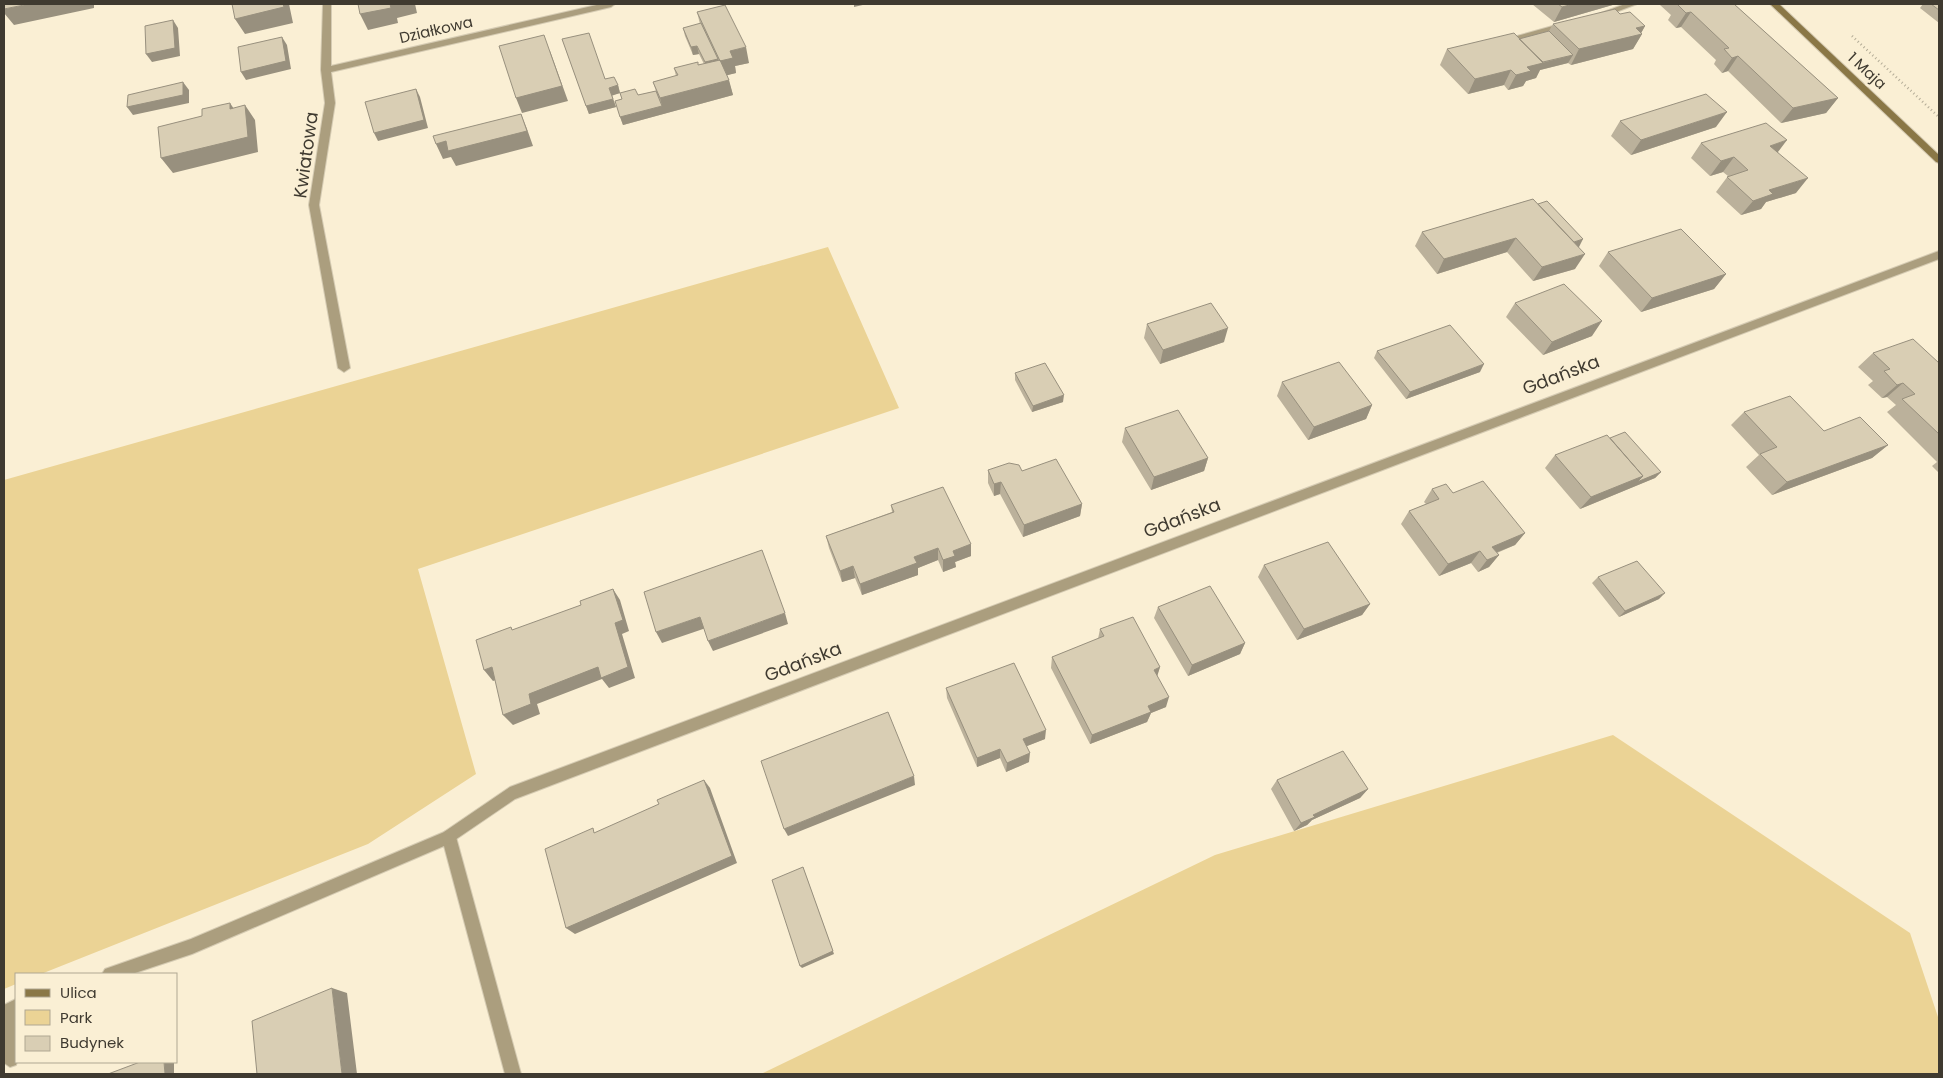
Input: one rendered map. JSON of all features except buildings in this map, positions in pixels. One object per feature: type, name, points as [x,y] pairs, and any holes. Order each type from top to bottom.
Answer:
[{"type":"street","name":"Kwiatowa","points":[[327,4],[326,70],[330,104],[314,205],[344,368]]},
{"type":"street","name":"Działkowa","points":[[326,70],[611,4]]},
{"type":"street","points":[[1586,19],[1633,4]]},
{"type":"street","name":"1 Maja","points":[[1774,4],[1939,160]]},
{"type":"street","points":[[1490,46],[1576,22]]},
{"type":"street","name":"Gdańska","points":[[113,973],[192,946],[448,837],[510,794],[1939,255]]},
{"type":"street","points":[[448,837],[513,1074]]},
{"type":"street","points":[[10,1009],[10,1058]]},
{"type":"path","points":[[1851,36],[1939,117]]},
{"type":"green space","points":[[828,247],[899,408],[418,569],[476,774],[368,844],[44,973],[15,973],[15,984],[4,989],[4,480]]},
{"type":"green space","points":[[1613,735],[1910,933],[1939,1020],[1939,1074],[761,1074],[1215,855]]}]
